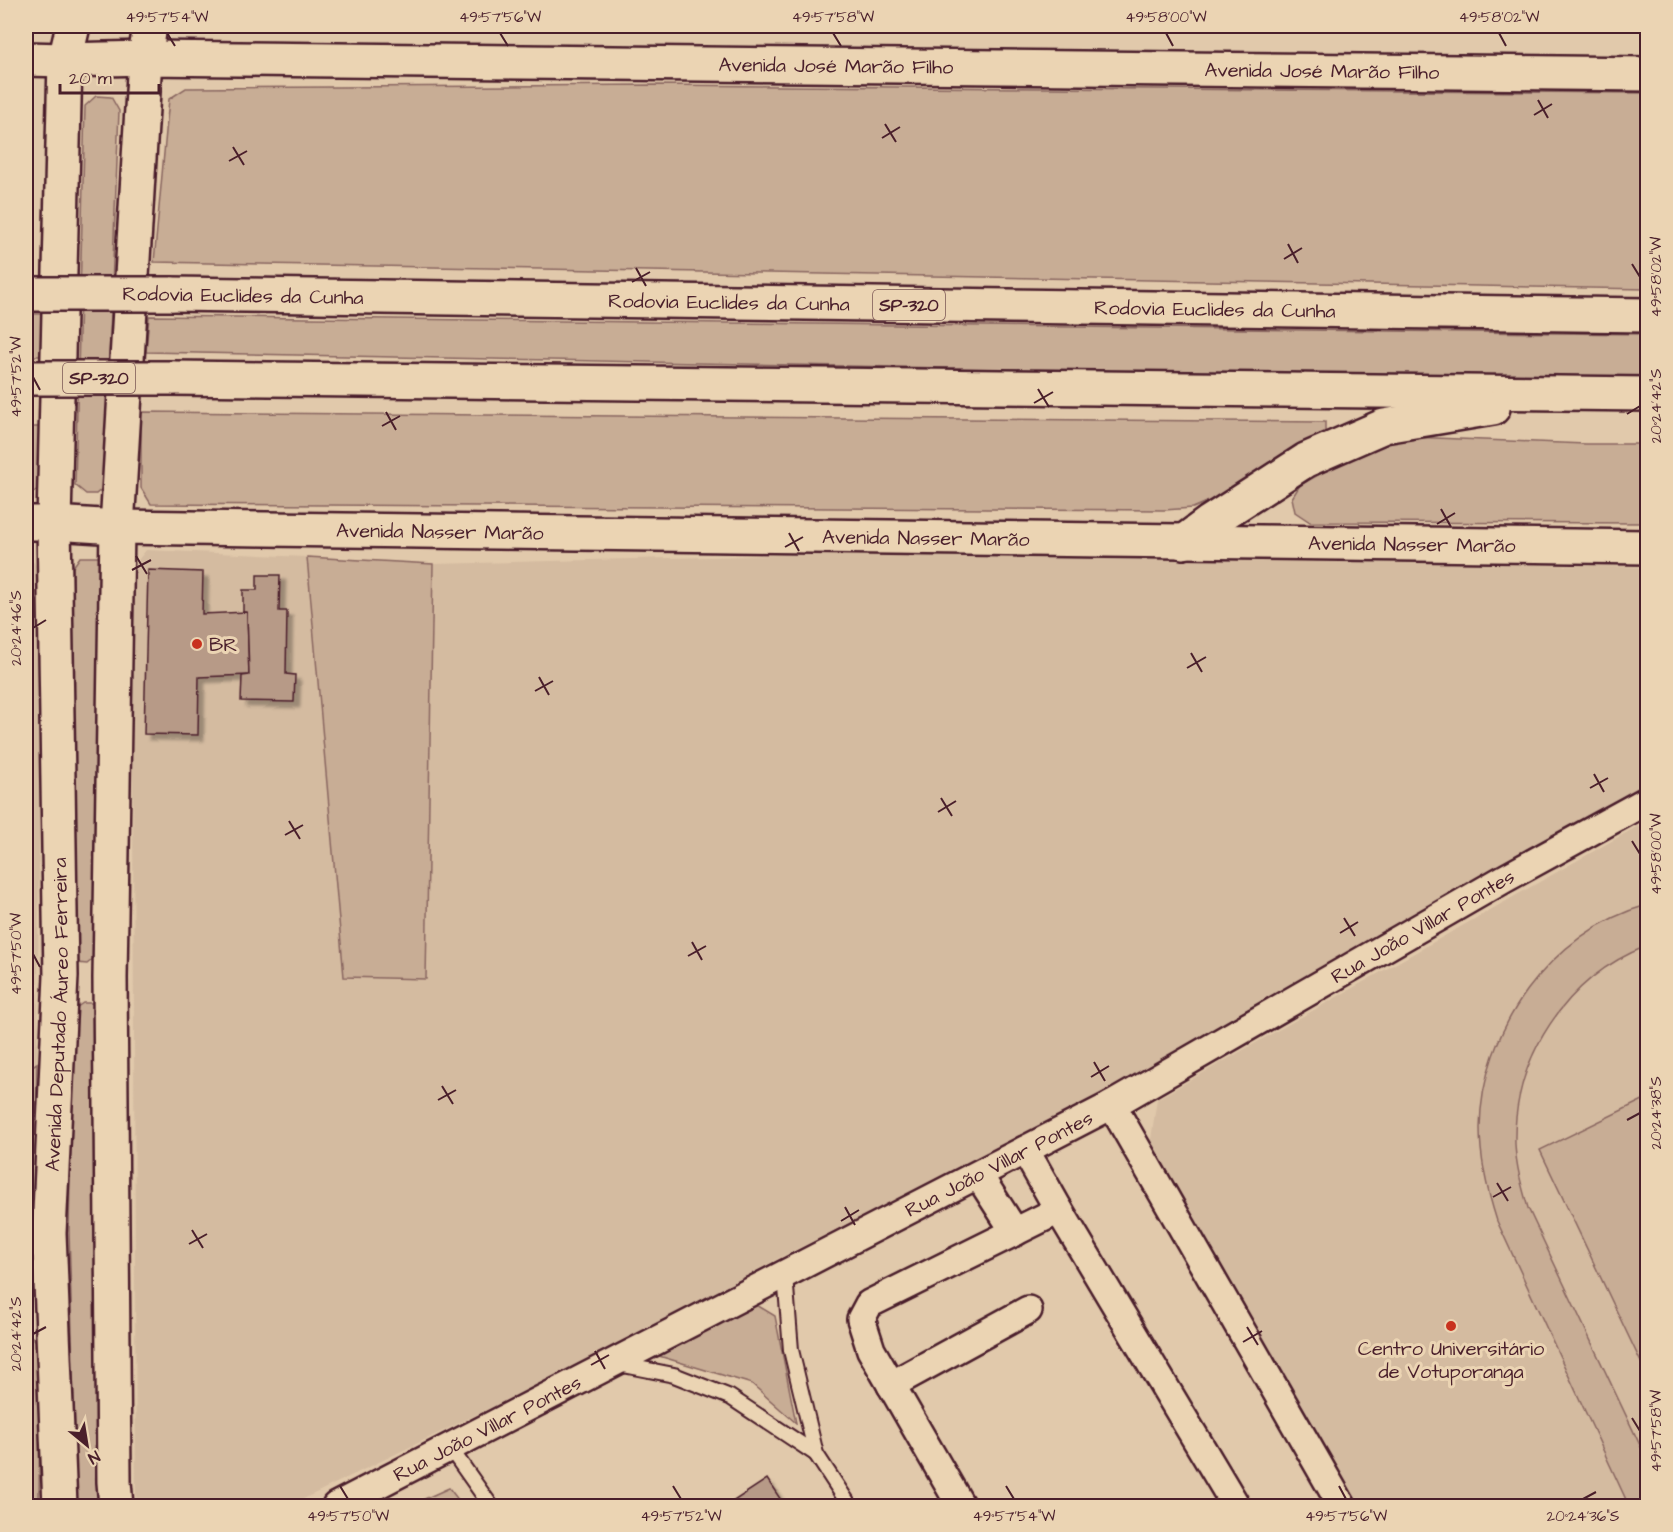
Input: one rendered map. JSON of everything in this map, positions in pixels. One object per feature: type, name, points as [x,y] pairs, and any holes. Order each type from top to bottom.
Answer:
[{"type":"main road","name":"Avenida Deputado Áureo Ferreira","points":[[60,1506],[37,1239],[62,976],[40,523],[65,60],[73,26]]},
{"type":"main road","points":[[116,1506],[110,978],[117,527],[145,57],[150,26]]},
{"type":"main road","name":"Avenida José Marão Filho","points":[[26,59],[145,57],[1647,74]]},
{"type":"main road","name":"Rodovia Euclides da Cunha","points":[[26,294],[171,294],[1647,315]]},
{"type":"main road","name":"SP-320","points":[[26,378],[1647,394]]},
{"type":"main road","points":[[1183,542],[1306,460],[1384,426],[1577,393]]},
{"type":"main road","name":"Avenida Nasser Marão","points":[[40,523],[117,527],[1647,547]]},
{"type":"main road","points":[[62,976],[110,978]]},
{"type":"street","name":"Rua João Villar Pontes","points":[[336,1506],[979,1176],[1112,1105],[1494,885],[1647,800]]},
{"type":"street","points":[[1112,1105],[1342,1506]]},
{"type":"street","points":[[1025,1150],[1236,1506]]},
{"type":"street","points":[[979,1176],[1015,1232]]},
{"type":"street","points":[[961,1506],[871,1350],[861,1319],[869,1304],[1059,1210]]},
{"type":"street","points":[[891,1385],[1028,1310]]},
{"type":"lane","points":[[785,1275],[791,1350],[816,1454],[850,1506]]},
{"type":"lane","points":[[615,1363],[674,1375],[730,1397],[816,1454]]},
{"type":"lane","points":[[450,1448],[491,1506]]},
{"type":"shaded area","points":[[655,85],[1647,93],[1647,289],[154,262],[169,99],[186,88]]},
{"type":"shaded area","points":[[96,96],[111,97],[119,111],[104,487],[96,494],[86,494],[75,485],[85,106]]},
{"type":"shaded area","points":[[26,101],[28,102],[26,259]]},
{"type":"shaded area","points":[[26,314],[45,314],[46,356],[26,356]]},
{"type":"shaded area","points":[[149,316],[1647,334],[1648,382],[146,352]]},
{"type":"shaded area","points":[[141,412],[1325,422],[1325,436],[1235,490],[1193,508],[1164,510],[151,504],[141,488]]},
{"type":"shaded area","points":[[26,427],[42,427],[39,488],[26,498]]},
{"type":"shaded area","points":[[1410,437],[1586,444],[1647,444],[1647,523],[1310,522],[1295,512],[1292,498],[1300,485],[1374,444]]},
{"type":"shaded area","points":[[146,550],[307,557],[344,977],[426,978],[433,564],[868,553],[1647,567],[1647,784],[1107,1093],[779,1258],[609,1350],[289,1506],[136,1506],[132,568]]},
{"type":"shaded area","points":[[26,552],[42,573],[37,1063],[26,1070]]},
{"type":"shaded area","points":[[80,557],[98,557],[106,567],[99,954],[87,964],[77,963],[70,954],[73,567]]},
{"type":"shaded area","points":[[307,557],[433,564],[426,979],[344,977]]},
{"type":"shaded area","name":"Centro Universitário de Votuporanga","points":[[1647,821],[1647,1506],[1360,1506],[1150,1146],[1157,1099]]},
{"type":"shaded area","points":[[1647,905],[1647,946],[1618,960],[1592,978],[1569,1000],[1550,1024],[1523,1081],[1517,1112],[1515,1144],[1518,1168],[1528,1208],[1647,1460],[1647,1506],[1629,1506],[1497,1221],[1485,1175],[1480,1128],[1484,1091],[1493,1055],[1508,1021],[1528,990],[1552,961],[1581,937],[1612,918]]},
{"type":"shaded area","points":[[83,1003],[96,1003],[101,1014],[99,1506],[77,1506],[69,1231],[73,1010]]},
{"type":"shaded area","points":[[37,1063],[35,1200],[26,1212],[26,1070]]},
{"type":"shaded area","points":[[1647,1098],[1647,1375],[1540,1150]]},
{"type":"shaded area","points":[[755,1304],[775,1316],[796,1423],[752,1384],[659,1356]]},
{"type":"shaded area","points":[[26,1331],[40,1345],[39,1506],[26,1506]]},
{"type":"shaded area","points":[[449,1488],[463,1506],[409,1506]]},
{"type":"building","name":"BR","points":[[148,570],[203,572],[202,614],[247,612],[249,675],[199,677],[198,735],[144,734]]},
{"type":"building","points":[[257,575],[280,575],[279,611],[287,611],[286,674],[295,675],[294,702],[241,701],[242,676],[249,675],[247,612],[243,612],[243,590],[257,590]]},
{"type":"building","points":[[767,1479],[785,1506],[726,1506]]},
{"type":"place","name":"BR","points":[[197,644]]},
{"type":"place","name":"Centro Universitário de Votuporanga","points":[[1451,1326]]}]
